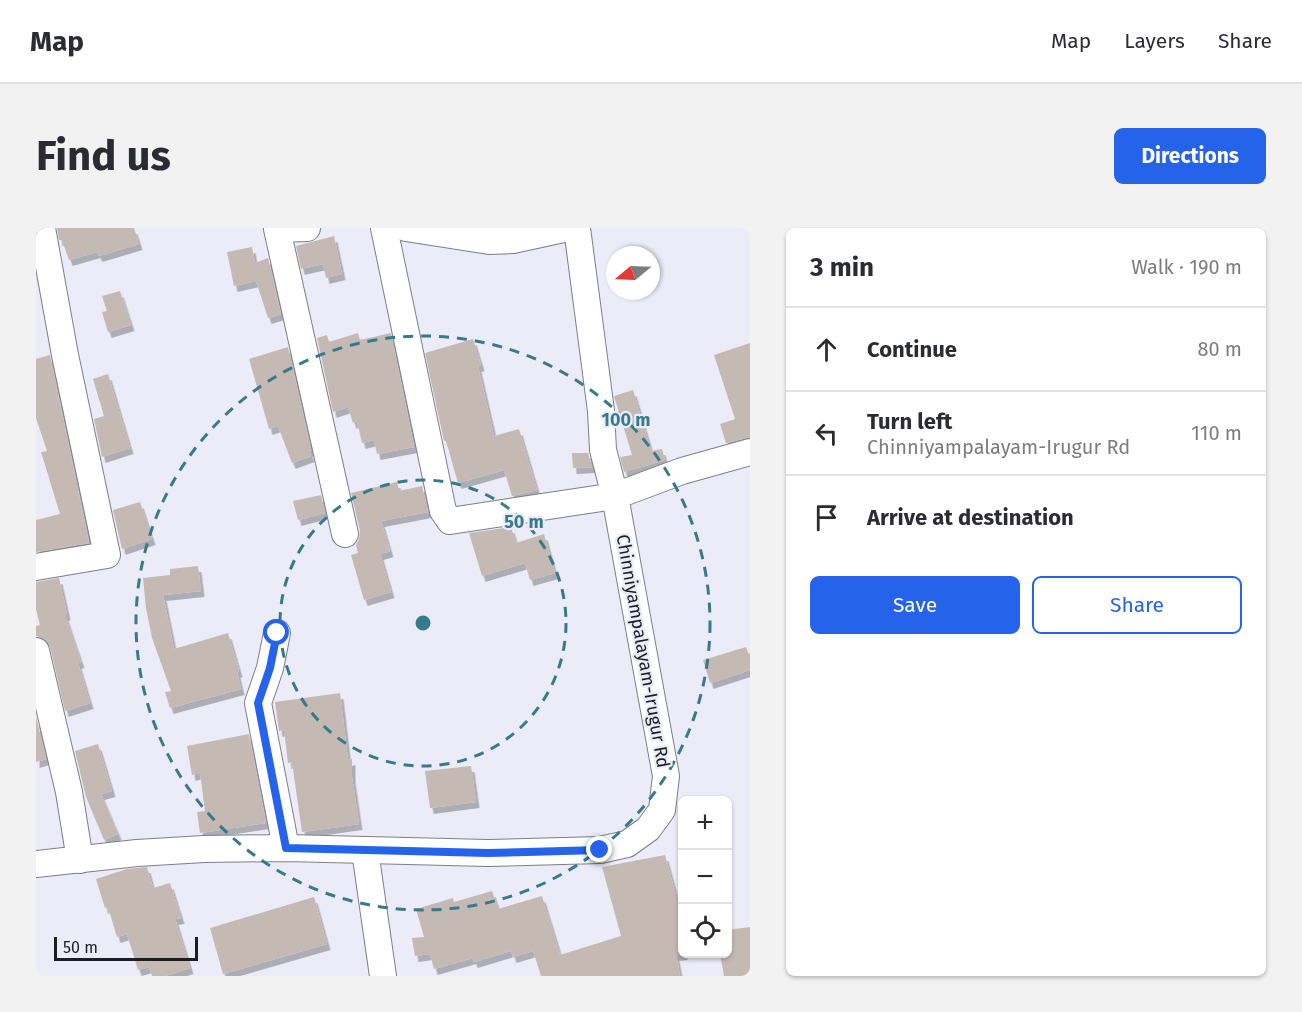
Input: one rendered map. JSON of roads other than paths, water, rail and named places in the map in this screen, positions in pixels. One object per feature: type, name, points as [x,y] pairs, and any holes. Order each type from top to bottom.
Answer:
[{"type":"street","points":[[36,567],[107,555],[42,257],[42,228]]},
{"type":"street","points":[[307,228],[277,229],[345,534]]},
{"type":"street","points":[[384,228],[443,511],[450,521],[615,496],[682,471],[750,453]]},
{"type":"street","points":[[406,228],[487,234],[513,240],[568,228]]},
{"type":"street","name":"Chinniyampalayam-Irugur Rd","points":[[36,864],[137,853],[286,848],[488,853],[600,850],[627,844],[648,829],[662,810],[666,776],[615,496],[603,450],[601,411],[577,228]]},
{"type":"street","points":[[277,633],[270,668],[258,703],[286,848]]},
{"type":"street","points":[[36,651],[69,792],[80,860]]},
{"type":"street","points":[[365,851],[383,976]]}]
